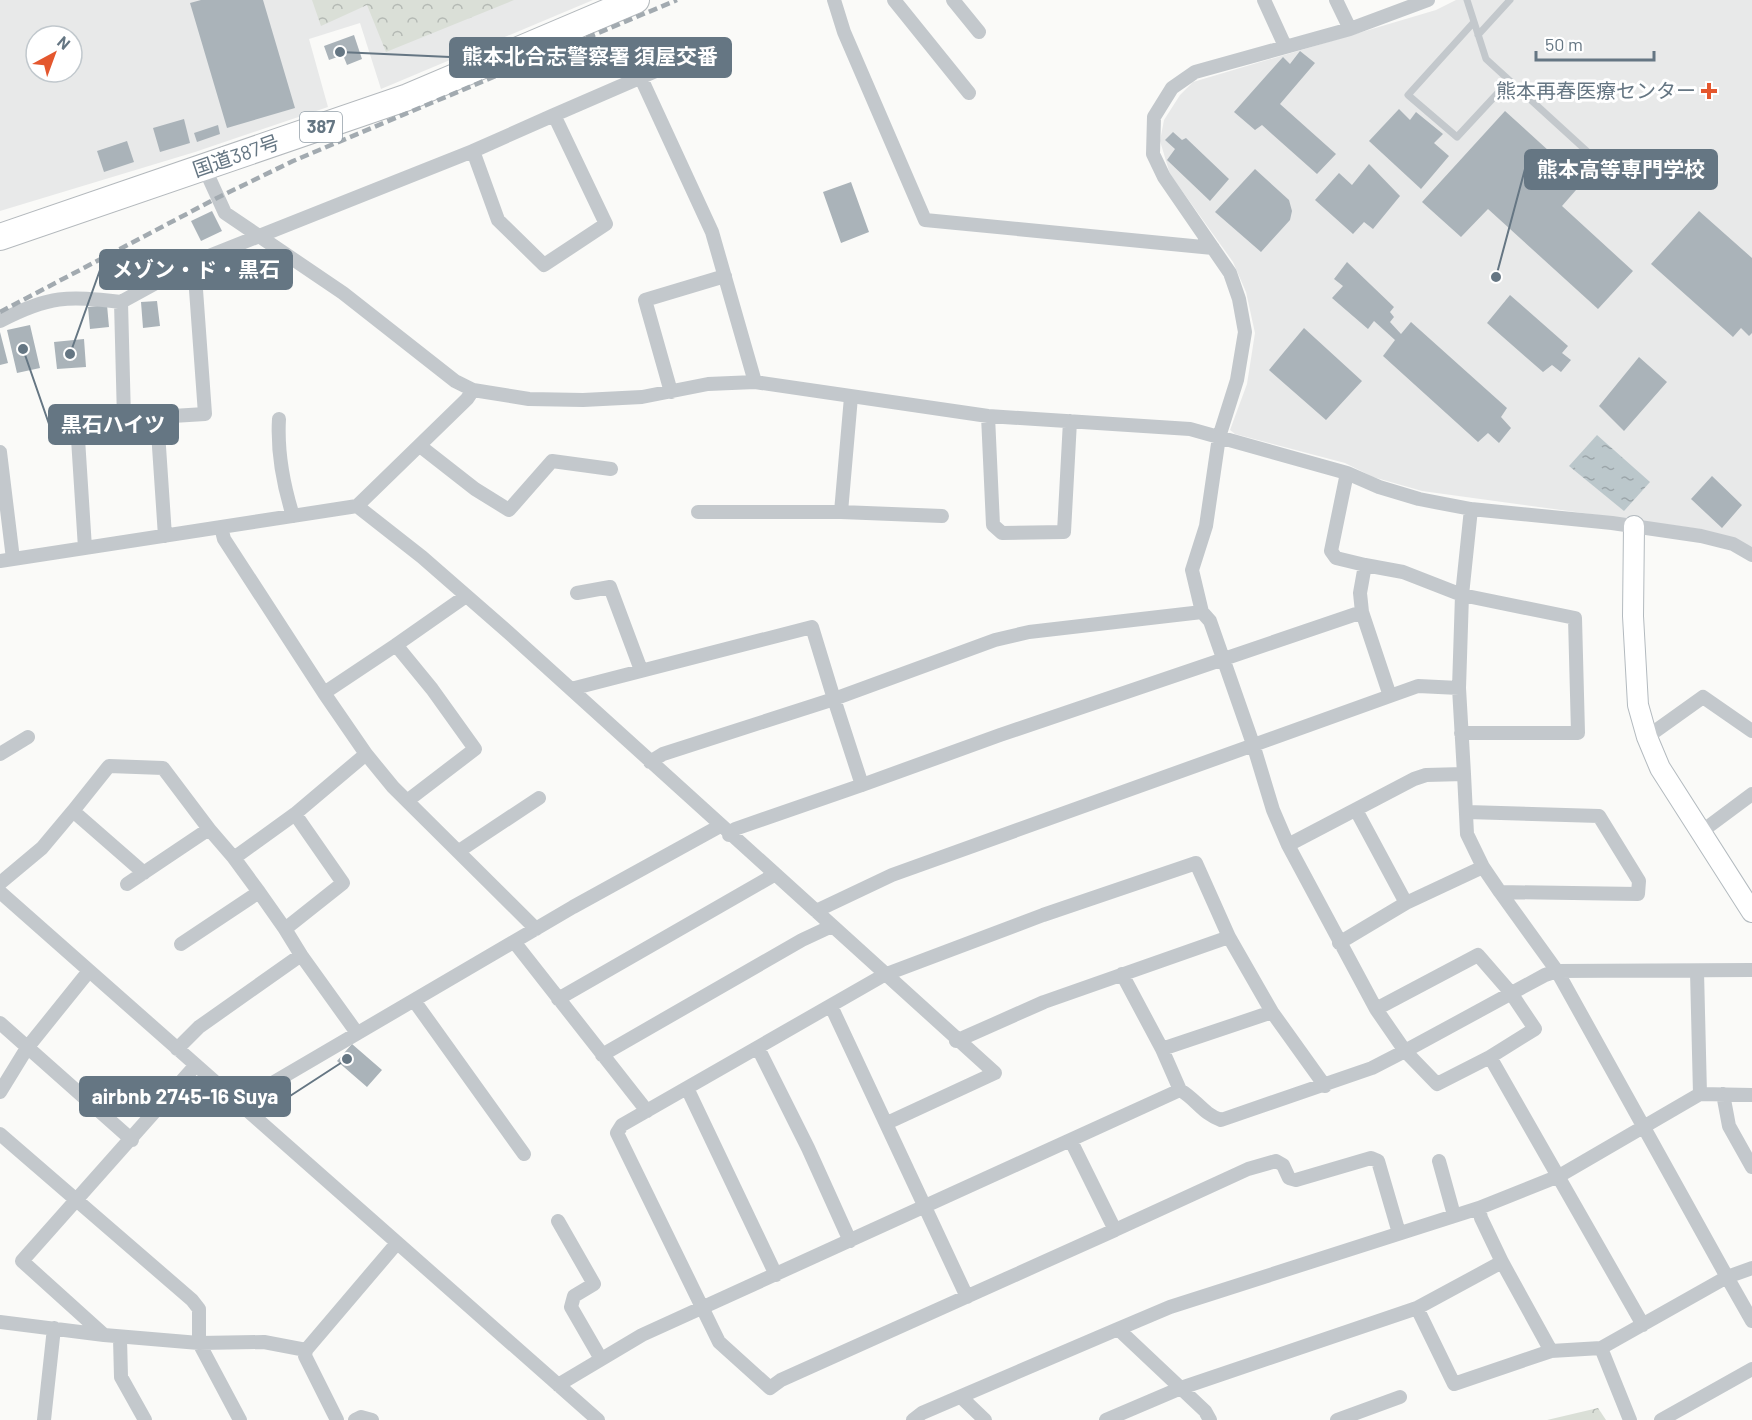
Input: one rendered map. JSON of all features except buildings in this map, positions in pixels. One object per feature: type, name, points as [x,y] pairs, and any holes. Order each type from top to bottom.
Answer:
[{"type":"highway","name":"国道387号","points":[[0,237],[408,97],[636,0]]},
{"type":"street","points":[[834,0],[844,32],[925,220],[1213,248]]},
{"type":"street","points":[[894,0],[969,93]]},
{"type":"street","points":[[953,0],[979,32]]},
{"type":"street","points":[[1264,0],[1285,46]]},
{"type":"street","points":[[1336,0],[1350,29]]},
{"type":"street","points":[[1376,1009],[1478,955],[1511,993],[1536,1029],[1490,1057],[1437,1084],[1405,1051],[1376,1009],[1288,845],[1273,810],[1253,744],[1210,621],[1202,612],[1192,570],[1206,526],[1219,437],[1237,381],[1245,332],[1239,299],[1230,273],[1164,177],[1153,154],[1154,117],[1172,88],[1195,72],[1350,29],[1428,0]]},
{"type":"street","points":[[0,321],[39,303],[68,296],[122,302],[194,262],[473,151],[674,63]]},
{"type":"street","points":[[641,78],[712,232],[755,382]]},
{"type":"street","points":[[473,151],[498,220],[544,265],[606,224],[554,115]]},
{"type":"street","points":[[204,167],[225,213],[343,293],[455,381],[472,390],[529,399],[583,400],[642,398],[708,384],[755,382],[988,416],[1190,429],[1347,473],[1409,496],[1471,509],[1634,526],[1701,536],[1733,544],[1752,555]]},
{"type":"street","points":[[85,548],[77,423],[205,414],[194,262]]},
{"type":"street","points":[[671,392],[645,300],[725,276]]},
{"type":"street","points":[[122,302],[123,418]]},
{"type":"street","points":[[0,452],[6,560],[357,506],[467,399],[472,390]]},
{"type":"street","points":[[841,512],[851,397]]},
{"type":"street","points":[[988,416],[993,525],[1002,533],[1064,532],[1070,421]]},
{"type":"street","points":[[157,417],[165,536]]},
{"type":"street","points":[[279,419],[278,440],[284,487],[293,516]]},
{"type":"street","points":[[420,446],[475,489],[509,510],[552,461],[611,469]]},
{"type":"street","points":[[1347,473],[1331,551],[1336,558],[1402,572],[1462,595],[1575,618],[1578,733],[1461,733]]},
{"type":"street","points":[[357,506],[422,557],[571,689],[956,1041],[995,1073],[887,1123]]},
{"type":"street","points":[[1471,509],[1462,595],[1459,688],[1467,834],[1483,867],[1557,971],[1752,1321]]},
{"type":"street","points":[[698,512],[841,512],[942,516]]},
{"type":"street","points":[[1634,526],[1633,616],[1637,694],[1647,737],[1660,768],[1752,912]]},
{"type":"street","points":[[221,527],[224,539],[366,754],[407,801],[536,929]]},
{"type":"street","points":[[1365,565],[1360,594],[1362,612],[1390,696]]},
{"type":"street","points":[[577,594],[610,587],[641,670]]},
{"type":"street","points":[[324,693],[466,596]]},
{"type":"street","points":[[650,762],[663,754],[834,699],[995,640],[1029,632],[1202,612]]},
{"type":"street","points":[[240,1105],[252,1095],[357,1033],[415,1002],[536,929],[724,830],[735,829],[1362,612]]},
{"type":"street","points":[[571,689],[812,627],[862,785]]},
{"type":"street","points":[[396,645],[432,689],[475,749],[407,801]]},
{"type":"street","points":[[816,911],[892,875],[1418,686],[1459,688]]},
{"type":"street","points":[[1647,737],[1703,697],[1752,731]]},
{"type":"street","points":[[0,754],[28,737]]},
{"type":"street","points":[[234,858],[295,814],[366,754]]},
{"type":"street","points":[[0,883],[42,848],[109,766],[163,768],[259,892],[357,1033]]},
{"type":"street","points":[[1288,845],[1414,779],[1426,775],[1464,774]]},
{"type":"street","points":[[1701,832],[1752,794]]},
{"type":"street","points":[[459,851],[539,798]]},
{"type":"street","points":[[1356,810],[1406,903]]},
{"type":"street","points":[[73,811],[144,873]]},
{"type":"street","points":[[1467,812],[1599,816],[1639,881],[1638,894],[1500,892]]},
{"type":"street","points":[[285,928],[343,883],[295,814]]},
{"type":"street","points":[[127,885],[209,829]]},
{"type":"street","points":[[1325,1086],[1272,1012],[1229,937],[1196,862],[1043,915],[884,975],[622,1125],[617,1133],[700,1308],[719,1342],[770,1388],[781,1380],[1248,1169],[1276,1161],[1283,1165],[1289,1178],[1296,1180],[1371,1158],[1378,1161],[1399,1233]]},
{"type":"street","points":[[1339,943],[1406,903],[1483,867]]},
{"type":"street","points":[[558,999],[774,875]]},
{"type":"street","points":[[0,892],[598,1420]]},
{"type":"street","points":[[181,944],[259,892]]},
{"type":"street","points":[[602,1055],[802,939],[832,926]]},
{"type":"street","points":[[956,1041],[1044,1002],[1229,937]]},
{"type":"street","points":[[514,943],[647,1111]]},
{"type":"street","points":[[177,1048],[199,1027],[301,955]]},
{"type":"street","points":[[1122,974],[1162,1049],[1180,1090],[1191,1096],[1208,1116],[1221,1120],[1372,1068],[1511,993],[1557,971],[1752,970]]},
{"type":"street","points":[[0,1092],[27,1048],[90,971]]},
{"type":"street","points":[[1697,971],[1700,1094]]},
{"type":"street","points":[[415,1002],[524,1154]]},
{"type":"street","points":[[831,1006],[967,1297]]},
{"type":"street","points":[[1162,1049],[1272,1012]]},
{"type":"street","points":[[0,1023],[132,1140]]},
{"type":"street","points":[[758,1048],[808,1148],[850,1240]]},
{"type":"street","points":[[1490,1057],[1642,1324]]},
{"type":"street","points":[[104,1335],[22,1262],[196,1065]]},
{"type":"street","points":[[687,1088],[776,1275]]},
{"type":"street","points":[[558,1385],[642,1335],[1180,1090]]},
{"type":"street","points":[[913,1420],[922,1413],[962,1398],[1170,1307],[1479,1208],[1559,1176],[1700,1094],[1752,1095]]},
{"type":"street","points":[[1723,1094],[1729,1126],[1752,1167]]},
{"type":"street","points":[[0,1134],[192,1300],[199,1309],[200,1343],[240,1420]]},
{"type":"street","points":[[1071,1141],[1115,1230]]},
{"type":"street","points":[[1438,1161],[1454,1215]]},
{"type":"street","points":[[1479,1208],[1480,1218],[1502,1262],[1551,1351]]},
{"type":"street","points":[[558,1221],[594,1284],[574,1296],[571,1307],[601,1359]]},
{"type":"street","points":[[337,1420],[304,1356],[306,1350],[397,1244]]},
{"type":"street","points":[[1106,1420],[1181,1388],[1417,1308],[1502,1262]]},
{"type":"street","points":[[1417,1308],[1454,1384],[1551,1351],[1601,1348],[1727,1277],[1752,1268]]},
{"type":"street","points":[[0,1322],[120,1338],[200,1343],[264,1342],[306,1350]]},
{"type":"street","points":[[45,1420],[54,1328]]},
{"type":"street","points":[[1118,1329],[1205,1410],[1210,1420]]},
{"type":"street","points":[[120,1338],[121,1377],[145,1420]]},
{"type":"street","points":[[1601,1348],[1630,1420]]},
{"type":"street","points":[[1661,1420],[1752,1369]]},
{"type":"street","points":[[1337,1420],[1400,1397]]},
{"type":"street","points":[[962,1398],[985,1420]]},
{"type":"street","points":[[355,1420],[361,1417],[372,1420]]},
{"type":"lane","points":[[1467,0],[1486,59],[1590,154]]},
{"type":"lane","points":[[1478,35],[1510,0]]},
{"type":"lane","points":[[1474,22],[1408,95],[1457,137],[1509,81]]},
{"type":"shaded area","points":[[0,0],[593,0],[381,89],[360,23],[309,39],[328,107],[195,152],[0,211]]},
{"type":"shaded area","points":[[1456,0],[1752,0],[1752,548],[1700,529],[1422,491],[1373,477],[1345,463],[1235,434],[1230,430],[1247,384],[1255,333],[1246,292],[1233,262],[1170,174],[1160,141],[1164,120],[1180,95],[1193,82],[1436,10]]},
{"type":"green space","points":[[312,0],[514,0],[386,52],[367,5],[321,26]]},
{"type":"green space","points":[[1598,1408],[1606,1420],[1547,1420]]},
{"type":"water","points":[[1597,435],[1650,482],[1624,511],[1569,466]]},
{"type":"railway","points":[[0,312],[217,198],[293,161],[677,0]]},
{"type":"place","name":"熊本北合志警察署 須屋交番","points":[[340,52]]},
{"type":"place","name":"熊本再春医療センター","points":[[1709,91]]},
{"type":"place","name":"熊本高等専門学校","points":[[1496,277]]},
{"type":"place","name":"黒石ハイツ","points":[[23,349]]},
{"type":"place","name":"メゾン・ド・黒石","points":[[70,354]]},
{"type":"place","name":"airbnb 2745-16 Suya","points":[[347,1059]]}]
